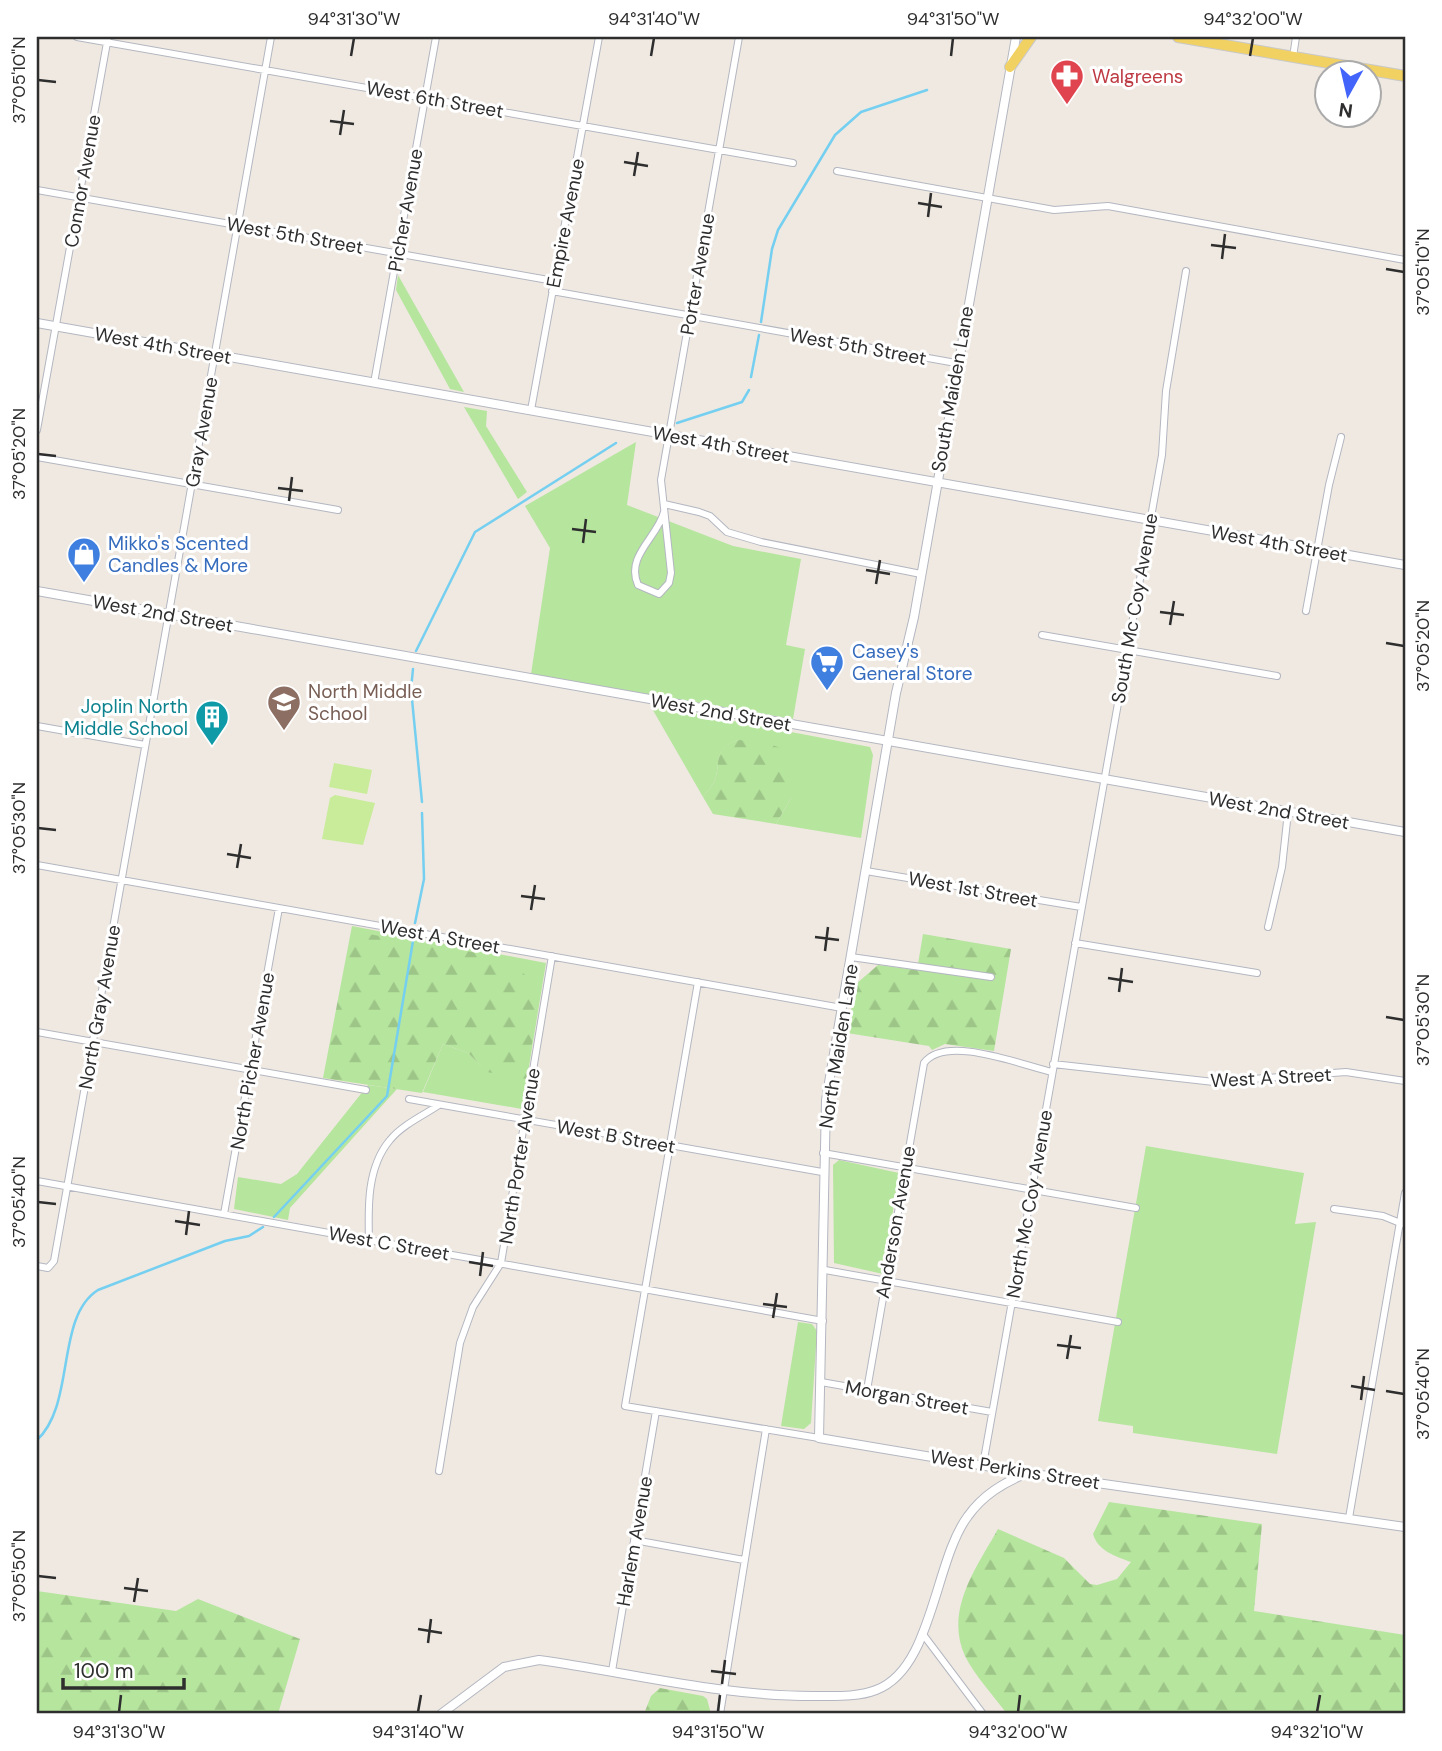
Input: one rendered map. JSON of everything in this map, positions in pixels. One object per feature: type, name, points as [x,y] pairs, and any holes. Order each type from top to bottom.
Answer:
[{"type":"main road","points":[[1010,67],[1031,37]]},
{"type":"main road","points":[[1178,37],[1405,76]]},
{"type":"street","name":"West 6th Street","points":[[77,37],[108,40],[793,163]]},
{"type":"street","name":"Gray Avenue","points":[[145,745],[271,37]]},
{"type":"street","name":"Picher Avenue","points":[[374,383],[436,37]]},
{"type":"street","name":"Empire Avenue","points":[[531,410],[599,37]]},
{"type":"street","name":"Porter Avenue","points":[[664,508],[659,528],[645,544],[635,568],[638,585],[659,594],[669,583],[671,573],[661,480],[739,37]]},
{"type":"street","name":"South Maiden Lane","points":[[888,741],[921,574],[956,363],[1016,37]]},
{"type":"street","points":[[1293,57],[1296,37]]},
{"type":"street","name":"Connor Avenue","points":[[37,430],[108,40]]},
{"type":"street","points":[[836,172],[1054,210],[1108,206],[1405,260]]},
{"type":"street","name":"West 5th Street","points":[[37,190],[554,281]]},
{"type":"street","name":"South Mc Coy Avenue","points":[[1075,943],[1166,427],[1167,391],[1185,271]]},
{"type":"street","name":"West 5th Street","points":[[552,291],[956,363]]},
{"type":"street","name":"West 4th Street","points":[[37,323],[1405,565]]},
{"type":"street","points":[[1306,611],[1341,437]]},
{"type":"street","points":[[37,457],[338,509]]},
{"type":"street","points":[[664,508],[699,512],[710,516],[727,532],[761,542],[921,574]]},
{"type":"street","name":"West 2nd Street","points":[[37,591],[1405,832]]},
{"type":"street","points":[[1042,635],[1277,676]]},
{"type":"street","points":[[37,726],[145,745]]},
{"type":"street","name":"North Maiden Lane","points":[[819,1438],[825,1270],[822,1172],[826,1101],[888,741]]},
{"type":"street","name":"North Gray Avenue","points":[[37,1266],[50,1267],[54,1261],[145,745]]},
{"type":"street","points":[[1268,927],[1282,867],[1288,812]]},
{"type":"street","name":"West A Street","points":[[37,865],[842,1008]]},
{"type":"street","name":"West 1st Street","points":[[866,871],[1081,907]]},
{"type":"street","name":"North Picher Avenue","points":[[224,1214],[279,908]]},
{"type":"street","points":[[1075,943],[1258,973]]},
{"type":"street","name":"North Mc Coy Avenue","points":[[983,1465],[1075,943]]},
{"type":"street","name":"North Porter Avenue","points":[[439,1471],[462,1335],[473,1307],[501,1263],[552,956]]},
{"type":"street","points":[[851,957],[990,977]]},
{"type":"street","points":[[644,1289],[698,982]]},
{"type":"street","points":[[37,1032],[366,1090]]},
{"type":"street","name":"Anderson Avenue","points":[[867,1390],[920,1070],[929,1057],[954,1050],[1052,1072]]},
{"type":"street","name":"West A Street","points":[[1053,1064],[1214,1082],[1346,1072],[1405,1082]]},
{"type":"street","name":"West B Street","points":[[409,1099],[822,1172]]},
{"type":"street","points":[[369,1240],[371,1184],[384,1148],[396,1134],[439,1105]]},
{"type":"street","points":[[823,1153],[1136,1208]]},
{"type":"street","name":"West C Street","points":[[37,1181],[823,1321]]},
{"type":"street","points":[[1349,1518],[1403,1224],[1405,1193]]},
{"type":"street","points":[[1334,1209],[1383,1216],[1403,1224]]},
{"type":"street","points":[[825,1270],[1118,1322]]},
{"type":"street","name":"West Perkins Street","points":[[644,1289],[625,1406],[1027,1473],[1405,1527]]},
{"type":"street","name":"Morgan Street","points":[[821,1382],[992,1412]]},
{"type":"street","name":"Harlem Avenue","points":[[612,1671],[656,1411]]},
{"type":"street","points":[[720,1714],[721,1690],[766,1429]]},
{"type":"street","points":[[441,1714],[504,1667],[540,1660],[772,1697],[864,1694],[879,1689],[899,1675],[922,1633],[948,1558],[967,1516],[990,1492],[1027,1473]]},
{"type":"street","points":[[634,1540],[744,1560]]},
{"type":"street","points":[[922,1633],[983,1714]]},
{"type":"green space","points":[[398,275],[464,392],[450,389],[396,290]]},
{"type":"green space","points":[[464,407],[487,411],[486,426],[527,492],[518,499]]},
{"type":"green space","points":[[636,442],[627,505],[733,546],[801,559],[786,645],[805,649],[793,719],[531,674],[550,548],[525,506]]},
{"type":"green space","points":[[650,705],[870,747],[873,755],[861,838],[776,824],[791,798],[739,740],[721,752],[714,782],[703,797]]},
{"type":"green space","points":[[739,740],[764,742],[789,751],[791,798],[776,824],[713,814],[703,797],[714,782],[724,747]]},
{"type":"green space","points":[[334,763],[372,770],[367,794],[329,787]]},
{"type":"green space","points":[[335,795],[375,803],[363,845],[322,839],[330,798]]},
{"type":"green space","points":[[352,926],[546,963],[522,1109],[423,1092],[443,1044],[468,1053],[487,1072],[351,931]]},
{"type":"green space","points":[[351,931],[506,958],[541,989],[526,1079],[487,1072],[468,1053],[443,1044],[422,1093],[323,1078]]},
{"type":"green space","points":[[923,934],[1011,949],[994,1051],[945,1044],[932,1050],[929,1046],[847,1033],[856,984],[878,965],[917,970]]},
{"type":"green space","points":[[368,1085],[397,1089],[290,1208],[288,1220],[234,1209],[238,1177],[281,1184],[297,1174]]},
{"type":"green space","points":[[1146,1146],[1304,1173],[1295,1224],[1316,1222],[1277,1454],[1133,1433],[1133,1426],[1098,1421]]},
{"type":"green space","points":[[839,1160],[899,1173],[883,1274],[834,1263],[833,1165]]},
{"type":"green space","points":[[798,1322],[812,1324],[817,1331],[811,1423],[804,1429],[781,1426]]},
{"type":"green space","points":[[1109,1502],[1262,1524],[1254,1611],[1405,1635],[1405,1714],[1007,1714],[969,1663],[960,1639],[958,1622],[961,1606],[973,1574],[998,1529],[1064,1558],[1090,1584],[1097,1585],[1117,1579],[1131,1562],[1103,1549],[1093,1534]]},
{"type":"green space","points":[[37,1591],[176,1611],[198,1599],[300,1639],[278,1714],[37,1714]]},
{"type":"green space","points":[[660,1688],[703,1696],[707,1699],[711,1714],[644,1714],[651,1696]]},
{"type":"waterway","points":[[761,322],[772,249],[778,230],[835,135],[861,112],[927,90]]},
{"type":"waterway","points":[[751,377],[759,335]]},
{"type":"waterway","points":[[677,423],[742,402],[749,390]]},
{"type":"waterway","points":[[416,651],[475,532],[616,443]]},
{"type":"waterway","points":[[413,669],[411,689],[422,802]]},
{"type":"waterway","points":[[415,923],[424,879],[422,813]]},
{"type":"waterway","points":[[274,1217],[387,1096],[413,941]]},
{"type":"waterway","points":[[37,1440],[49,1424],[57,1405],[76,1320],[85,1303],[98,1290],[225,1241],[249,1236],[263,1227]]},
{"type":"place","name":"Walgreens","points":[[1067,106]]},
{"type":"place","name":"Mikko's Scented Candles & More","points":[[84,584]]},
{"type":"place","name":"Casey's General Store","points":[[827,692]]},
{"type":"place","name":"North Middle School","points":[[284,732]]},
{"type":"place","name":"Joplin North Middle School","points":[[212,747]]}]
